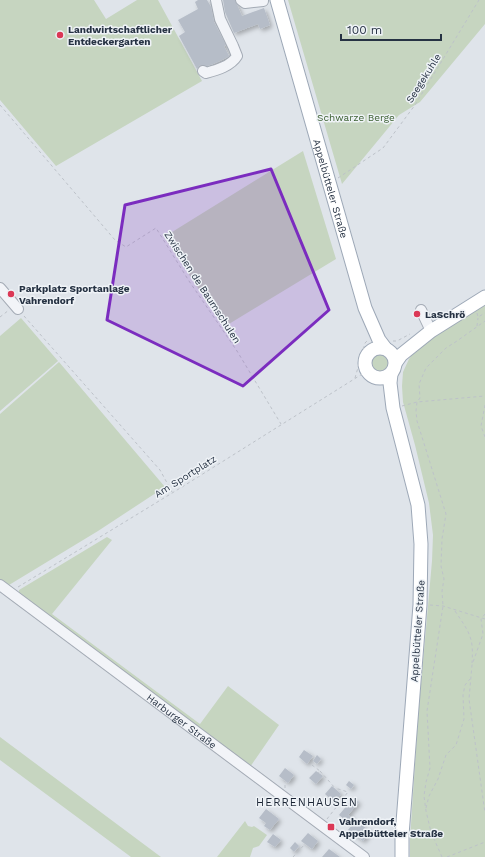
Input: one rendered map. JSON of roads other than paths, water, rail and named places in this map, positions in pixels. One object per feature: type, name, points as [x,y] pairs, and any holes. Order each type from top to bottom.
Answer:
[{"type":"main road","name":"Appelbütteler Straße","points":[[278,0],[331,183],[365,308],[371,343],[365,363],[372,374],[382,384],[397,407]]},
{"type":"main road","points":[[372,374],[383,378],[393,368],[401,355],[432,331],[485,297]]},
{"type":"main road","name":"Appelbütteler Straße","points":[[365,308],[379,340],[392,345],[394,355],[390,383],[397,407],[420,518],[420,605],[402,835],[402,857]]},
{"type":"main road","points":[[369,346],[376,348],[392,345],[397,348],[414,338],[432,331]]},
{"type":"street","points":[[203,70],[206,73],[216,70],[234,60],[237,56],[220,19],[216,0]]},
{"type":"street","points":[[241,0],[245,4],[263,0]]},
{"type":"street","points":[[0,288],[16,307]]},
{"type":"street","points":[[421,310],[432,331]]},
{"type":"street","name":"Harburger Straße","points":[[0,585],[364,857]]},
{"type":"place","name":"Landwirtschaftlicher Entdeckergarten","points":[[60,35]]},
{"type":"place","name":"Parkplatz Sportanlage Vahrendorf","points":[[11,294]]},
{"type":"place","name":"LaSchrö","points":[[417,314]]},
{"type":"place","name":"Vahrendorf, Appelbütteler Straße","points":[[331,827]]},
{"type":"district","name":"HERRENHAUSEN","points":[[307,802]]},
{"type":"park label","name":"Schwarze Berge","points":[[356,117]]}]
